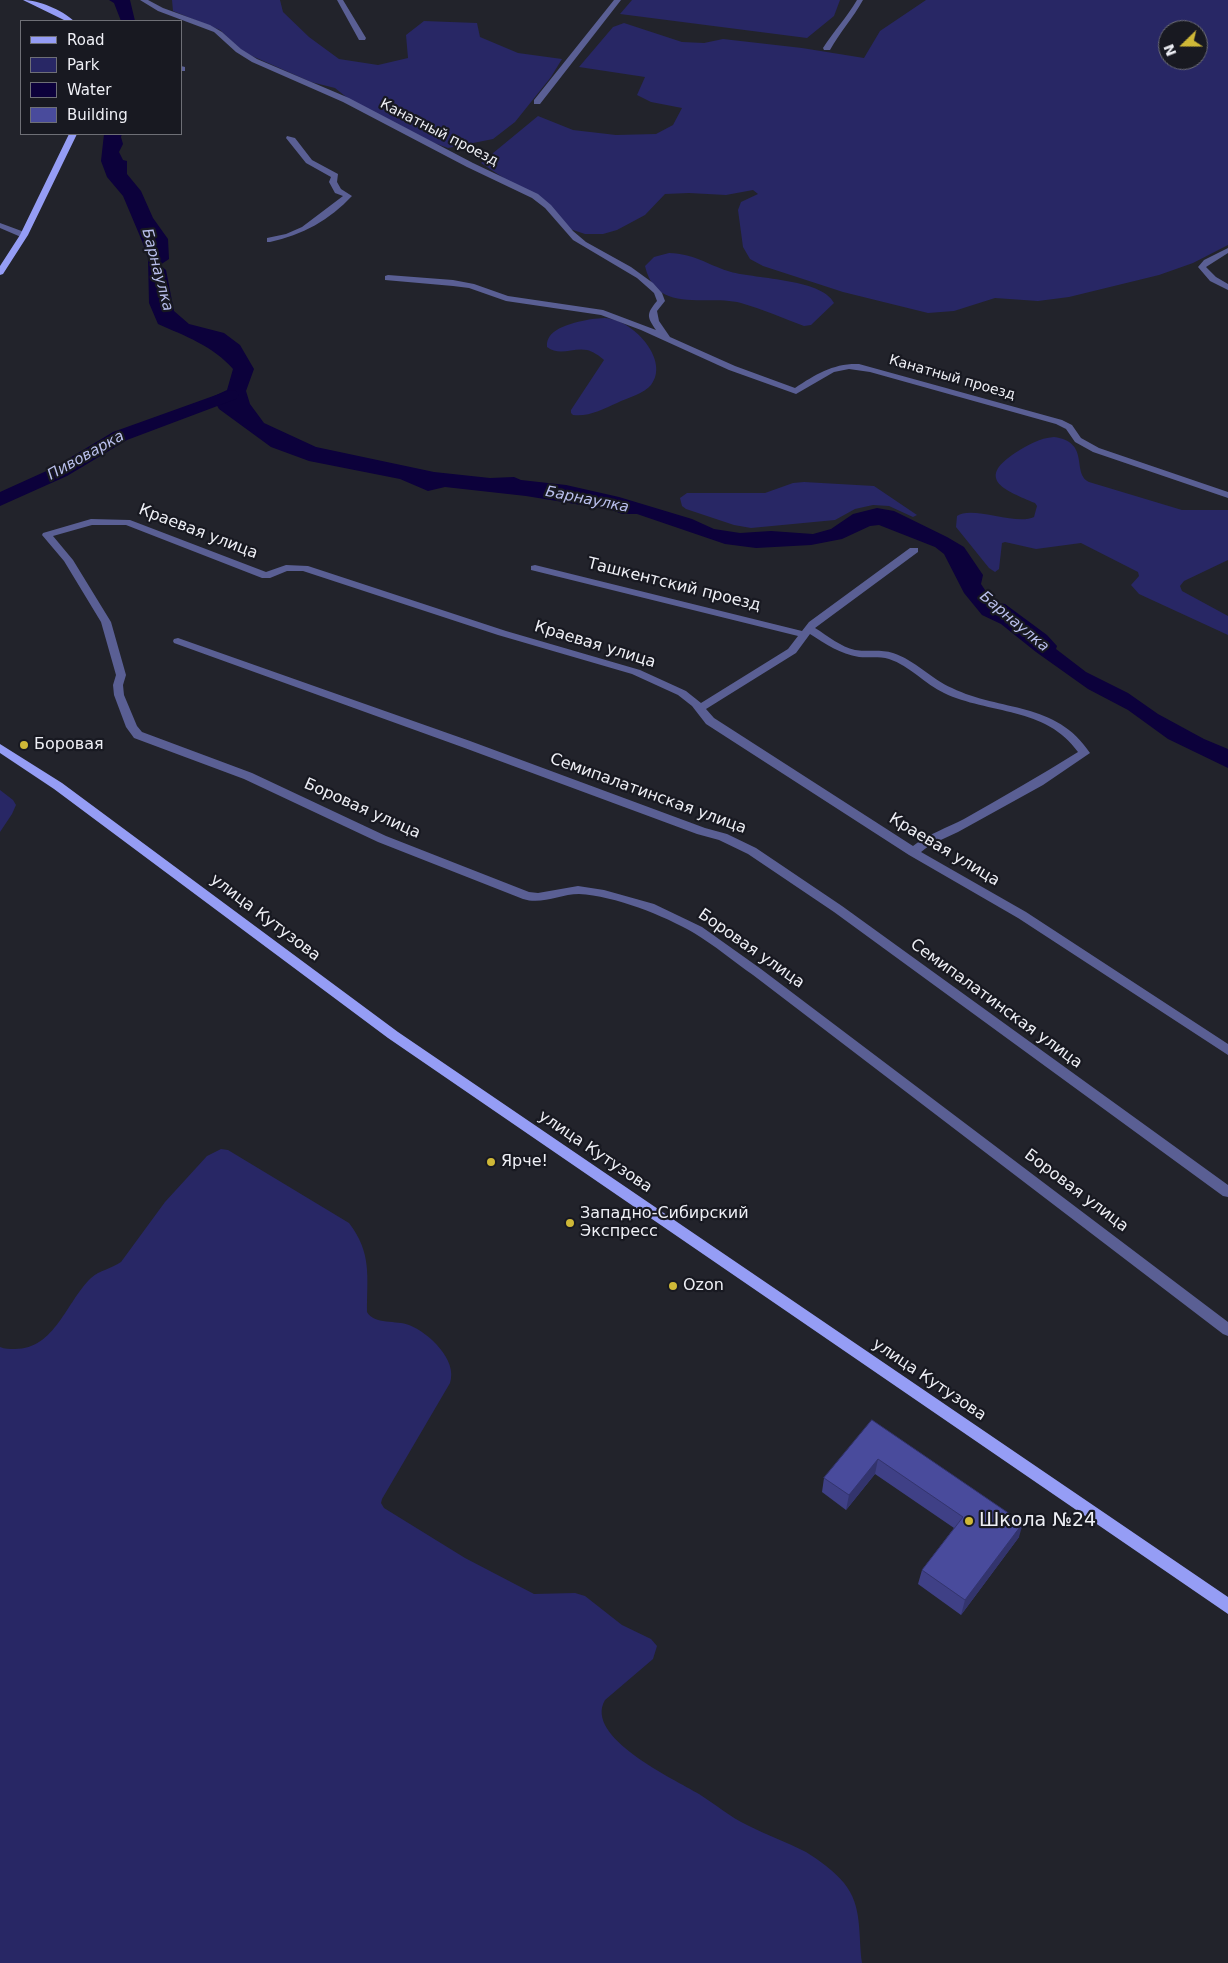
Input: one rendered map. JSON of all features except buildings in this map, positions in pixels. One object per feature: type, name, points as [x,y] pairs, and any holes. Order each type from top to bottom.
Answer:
[{"type":"main road","points":[[26,0],[69,20]]},
{"type":"main road","points":[[0,272],[24,235],[73,135]]},
{"type":"main road","name":"улица Кутузова","points":[[0,748],[58,786],[393,1034],[1085,1506],[1228,1606]]},
{"type":"street","name":"Канатный проезд","points":[[143,0],[160,10],[218,32],[241,53],[286,76],[346,100],[536,197],[546,204],[562,225],[582,243],[632,271],[651,285],[661,297],[661,301],[655,307],[653,316],[667,339]]},
{"type":"street","points":[[340,0],[362,38]]},
{"type":"street","points":[[537,102],[618,0]]},
{"type":"street","points":[[827,48],[838,29],[850,18],[860,0]]},
{"type":"street","points":[[157,18],[160,10]]},
{"type":"street","points":[[270,240],[305,229],[348,196],[338,190],[333,182],[335,176],[318,169],[302,154],[295,141],[290,138]]},
{"type":"street","points":[[0,225],[24,235]]},
{"type":"street","points":[[1228,250],[1206,262],[1202,267],[1212,278],[1228,287]]},
{"type":"street","name":"Канатный проезд","points":[[388,278],[453,283],[471,286],[506,298],[603,313],[644,328],[732,368],[796,391],[826,371],[840,366],[856,366],[1060,422],[1069,427],[1078,440],[1096,450],[1228,495]]},
{"type":"street","name":"Краевая улица","points":[[47,535],[91,522],[128,522],[266,576],[286,568],[304,568],[502,633],[636,672],[674,688],[700,708],[710,721],[913,852],[1022,916],[1228,1050]]},
{"type":"street","name":"Боровая улица","points":[[47,535],[68,560],[106,622],[121,675],[118,685],[119,695],[132,727],[138,735],[248,776],[344,823],[502,885],[524,896],[538,897],[578,890],[599,893],[650,907],[698,930],[757,972],[1228,1330]]},
{"type":"street","points":[[700,708],[792,651],[807,632],[914,550]]},
{"type":"street","name":"Ташкентский проезд","points":[[535,568],[807,632],[847,651],[895,658],[955,694],[997,704],[1047,721],[1080,744],[1084,753],[1082,755],[1014,796],[926,842],[913,852]]},
{"type":"street","name":"Семипалатинская улица","points":[[178,641],[475,747],[701,831],[723,837],[752,851],[838,909],[1228,1192]]},
{"type":"green space","points":[[172,0],[280,0],[283,12],[309,37],[339,59],[378,65],[408,58],[406,35],[424,21],[477,23],[480,37],[518,53],[562,59],[551,77],[515,122],[493,139],[448,148],[434,143],[350,100],[335,88],[311,82],[243,52],[220,30],[173,11]]},
{"type":"green space","points":[[632,0],[840,0],[834,16],[807,38],[620,14]]},
{"type":"green space","points":[[926,0],[1228,0],[1228,245],[1193,263],[1159,275],[1069,297],[1038,301],[995,298],[954,311],[928,313],[843,292],[763,266],[750,259],[743,247],[738,210],[741,202],[758,194],[753,190],[726,195],[665,194],[645,215],[617,230],[603,234],[585,234],[570,229],[543,204],[481,163],[538,116],[573,130],[616,135],[656,134],[673,125],[682,108],[651,102],[637,95],[645,77],[579,67],[613,27],[624,23],[682,42],[704,43],[723,39],[802,48],[864,58],[880,31]]},
{"type":"green space","points":[[669,253],[693,257],[739,274],[801,284],[827,295],[834,303],[811,325],[804,326],[741,303],[684,300],[671,297],[660,291],[651,281],[645,266],[654,257]]},
{"type":"green space","points":[[606,318],[620,322],[639,335],[653,355],[656,375],[651,385],[640,393],[596,412],[585,415],[573,415],[571,410],[604,360],[591,351],[582,349],[562,352],[552,350],[547,347],[548,340],[556,330],[592,319]]},
{"type":"green space","points":[[1054,437],[1065,440],[1073,445],[1077,451],[1081,472],[1089,482],[1182,510],[1228,510],[1228,560],[1184,581],[1180,586],[1182,591],[1228,616],[1228,635],[1139,594],[1131,585],[1139,576],[1138,572],[1081,543],[1036,549],[1005,542],[1002,543],[999,569],[995,572],[989,568],[956,527],[957,516],[964,513],[973,513],[1016,519],[1034,517],[1037,506],[1035,503],[1014,494],[999,484],[996,478],[997,471],[1003,462],[1024,447],[1038,440]]},
{"type":"green space","points":[[793,483],[874,486],[917,515],[913,517],[889,506],[873,505],[855,509],[835,520],[751,528],[734,525],[686,509],[682,506],[680,498],[687,493],[765,493]]},
{"type":"green space","points":[[0,790],[13,800],[16,805],[0,832]]},
{"type":"green space","points":[[221,1149],[228,1150],[349,1223],[362,1244],[365,1255],[367,1265],[367,1312],[370,1316],[380,1321],[409,1325],[425,1334],[440,1348],[450,1365],[450,1383],[382,1499],[381,1503],[384,1508],[465,1558],[534,1594],[575,1593],[585,1596],[622,1625],[651,1639],[657,1646],[653,1659],[605,1700],[602,1714],[607,1728],[618,1742],[652,1767],[699,1794],[741,1822],[806,1852],[836,1874],[850,1892],[857,1911],[862,1963],[0,1963],[0,1347],[15,1349],[29,1347],[50,1333],[91,1278],[121,1262],[165,1202],[207,1156]]},
{"type":"water","points":[[109,0],[130,0],[135,20],[121,20],[114,3]]},
{"type":"water","name":"Барнаулка","points":[[104,135],[122,135],[123,144],[119,152],[123,160],[127,161],[127,174],[141,191],[153,218],[168,239],[169,259],[160,265],[166,270],[174,311],[189,324],[224,333],[240,345],[254,369],[246,391],[250,404],[264,423],[316,447],[434,472],[490,478],[514,477],[521,480],[566,485],[619,497],[692,519],[714,529],[740,533],[771,531],[813,534],[831,529],[853,514],[877,508],[894,511],[964,547],[983,575],[981,584],[993,602],[1005,604],[1047,635],[1057,646],[1056,649],[1086,672],[1128,693],[1158,714],[1204,739],[1228,749],[1228,768],[1168,739],[1128,710],[1088,689],[1001,624],[982,615],[964,593],[944,554],[935,547],[879,525],[870,526],[842,539],[811,545],[756,548],[725,544],[637,514],[622,514],[612,510],[526,496],[445,487],[428,491],[400,479],[309,461],[271,447],[219,409],[212,397],[227,390],[233,369],[208,348],[158,324],[149,303],[148,258],[123,196],[107,177],[101,161]]},
{"type":"waterway","name":"Пивоварка","points":[[0,500],[60,472],[120,436],[230,395]]},
{"type":"place","name":"Боровая","points":[[24,745]]},
{"type":"place","name":"Ярче!","points":[[491,1162]]},
{"type":"place","name":"Западно-Сибирский Экспресс","points":[[570,1223]]},
{"type":"place","name":"Ozon","points":[[673,1286]]},
{"type":"place","name":"Школа №24","points":[[969,1521]]}]
